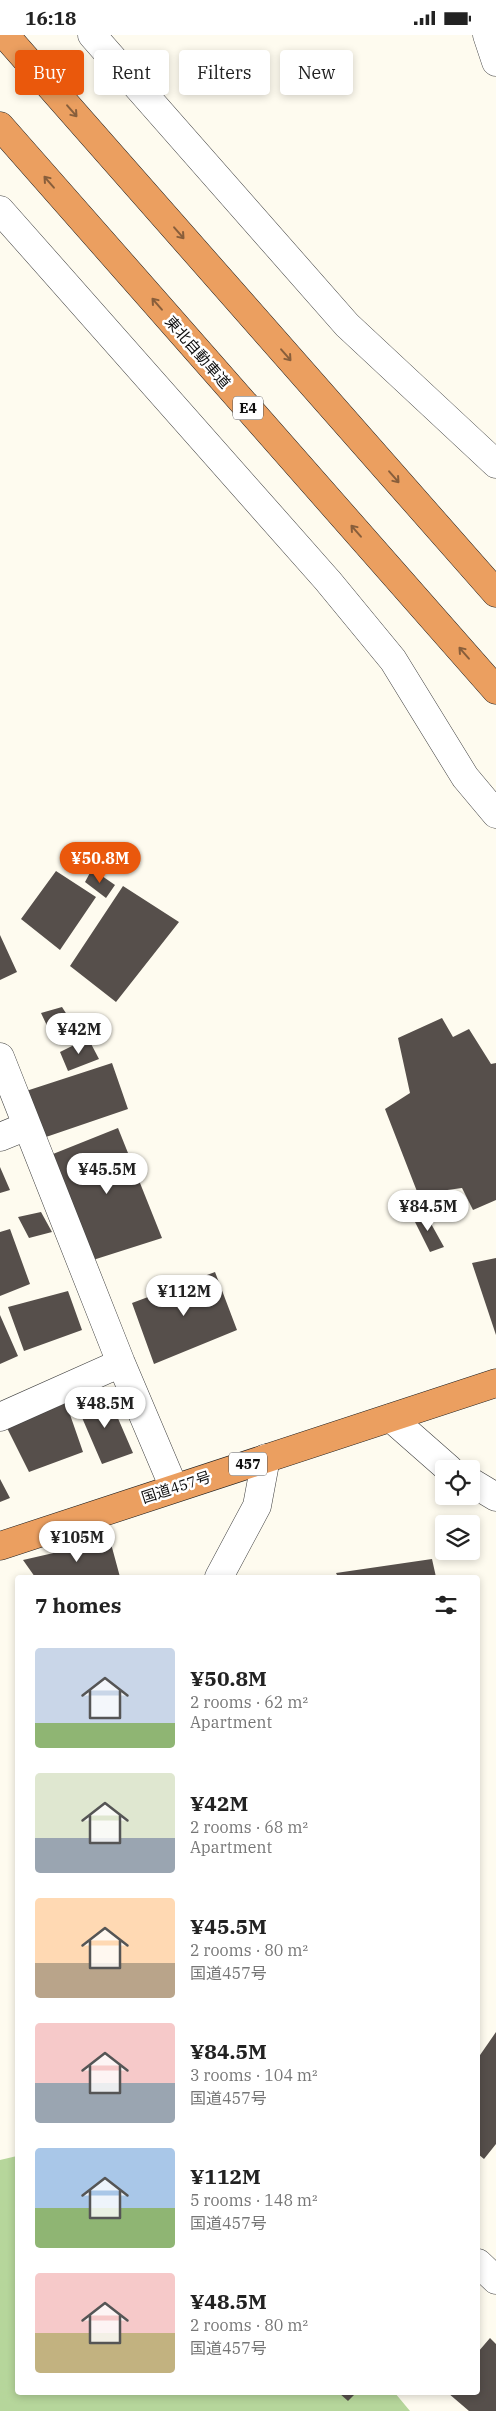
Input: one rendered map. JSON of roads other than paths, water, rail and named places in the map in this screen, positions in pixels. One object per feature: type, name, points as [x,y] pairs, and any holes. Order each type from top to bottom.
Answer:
[{"type":"highway","points":[[5,35],[496,593]]},
{"type":"highway","name":"東北自動車道","points":[[0,126],[496,690]]},
{"type":"highway","name":"国道457号","points":[[0,1546],[266,1457],[496,1383]]},
{"type":"street","points":[[92,35],[347,325],[496,464]]},
{"type":"street","points":[[487,35],[496,62]]},
{"type":"street","points":[[0,210],[334,588],[393,660],[465,777],[496,814]]},
{"type":"street","points":[[0,1057],[121,1363],[174,1488]]},
{"type":"street","points":[[0,1137],[27,1126]]},
{"type":"street","points":[[0,1417],[121,1363]]},
{"type":"street","points":[[391,1418],[439,1460]]},
{"type":"street","points":[[220,1575],[257,1506],[266,1457]]},
{"type":"street","points":[[480,1487],[496,1497]]},
{"type":"street","points":[[480,2265],[496,2280]]}]
